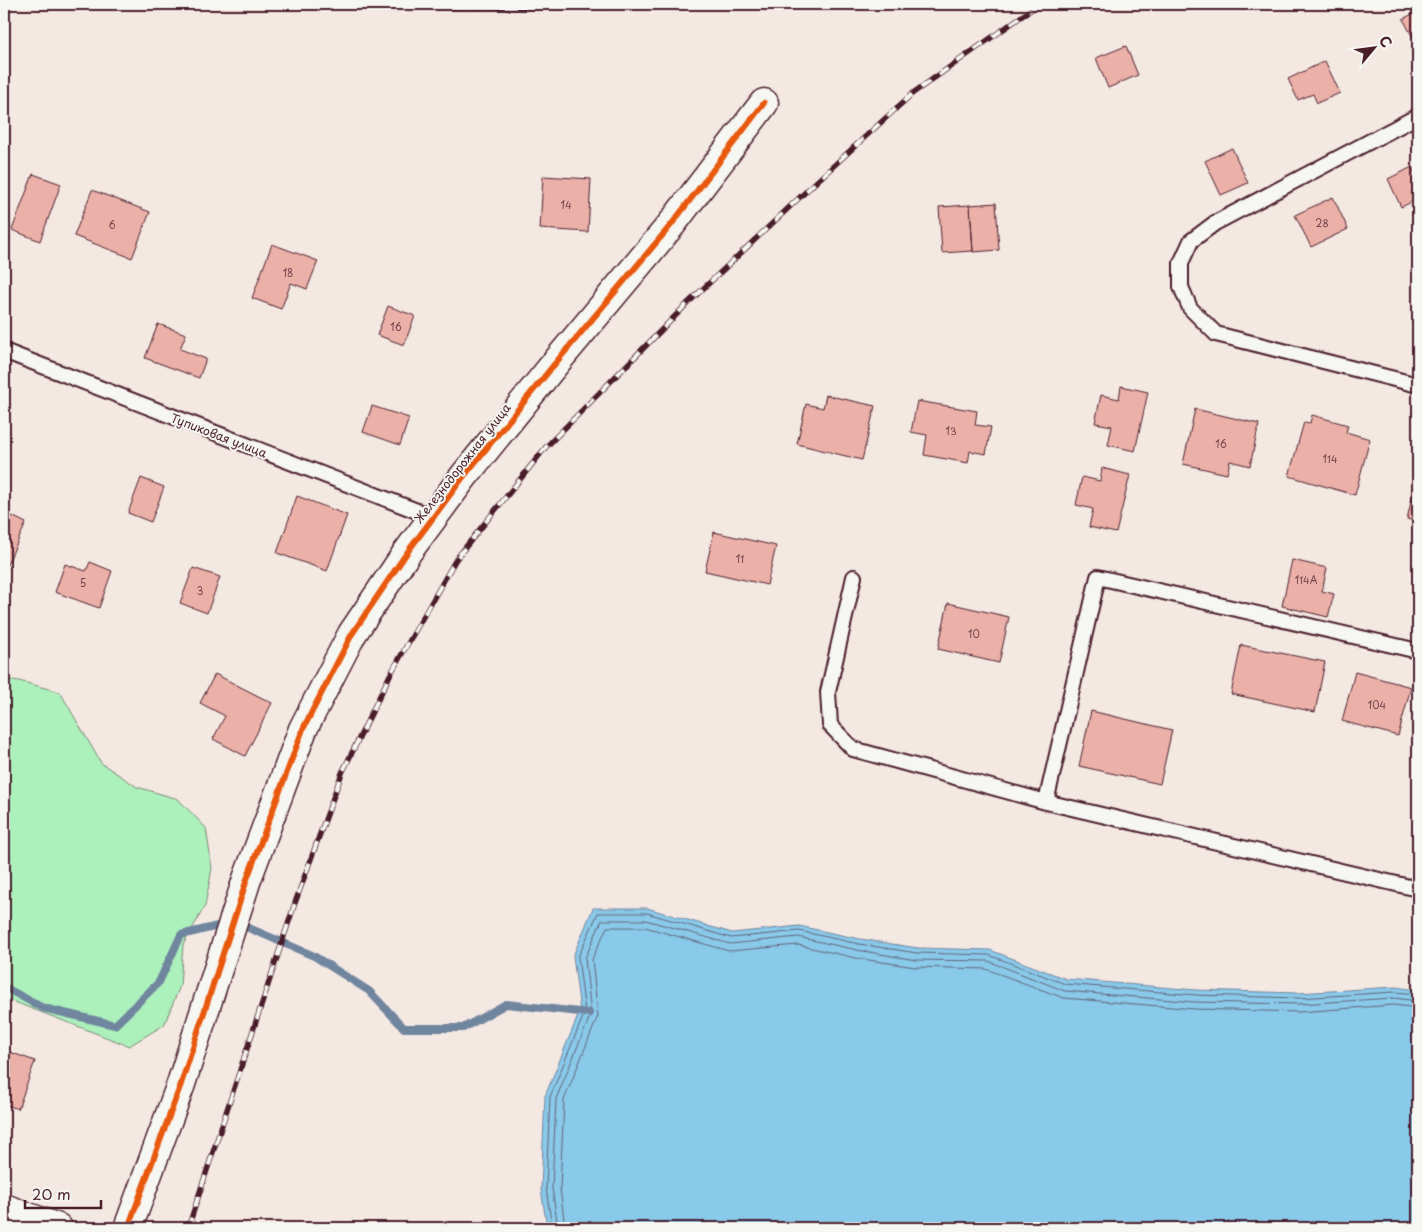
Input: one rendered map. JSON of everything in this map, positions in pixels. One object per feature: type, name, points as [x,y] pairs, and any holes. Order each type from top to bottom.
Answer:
[{"type":"street","name":"Железнодорожная улица","points":[[128,1228],[181,1084],[247,879],[303,729],[352,634],[406,554],[435,518],[470,469],[553,366],[671,226],[764,103]]},
{"type":"street","points":[[4,1208],[58,1228]]},
{"type":"lane","points":[[1418,116],[1215,223],[1191,241],[1181,263],[1181,287],[1190,308],[1216,334],[1418,385]]},
{"type":"lane","name":"Тупиковая улица","points":[[4,351],[435,518]]},
{"type":"lane","points":[[854,577],[828,692],[830,725],[852,749],[1046,802],[1418,890]]},
{"type":"lane","points":[[1046,802],[1098,577],[1418,651]]},
{"type":"green space","points":[[4,679],[60,692],[101,763],[137,787],[178,799],[206,828],[212,868],[205,906],[183,945],[180,986],[164,1025],[129,1046],[4,998]]},
{"type":"water","points":[[593,908],[647,908],[732,933],[799,926],[860,939],[918,948],[990,950],[1066,979],[1196,990],[1298,993],[1395,987],[1418,990],[1418,1228],[547,1228],[541,1189],[545,1096],[580,1011],[573,956]]},
{"type":"building","points":[[1418,11],[1418,47],[1403,19]]},
{"type":"building","points":[[1126,46],[1138,75],[1108,88],[1096,58]]},
{"type":"building","points":[[1325,61],[1340,93],[1317,103],[1313,94],[1298,100],[1288,79]]},
{"type":"building","points":[[1232,148],[1248,183],[1221,195],[1205,161]]},
{"type":"building","points":[[1412,167],[1418,181],[1418,199],[1401,207],[1388,179]]},
{"type":"building","points":[[33,174],[61,184],[40,241],[12,230]]},
{"type":"building","points":[[543,176],[591,179],[588,232],[540,229]]},
{"type":"building","points":[[92,190],[150,212],[132,258],[74,236]]},
{"type":"building","points":[[1333,197],[1348,229],[1311,247],[1295,215]]},
{"type":"building","points":[[996,203],[999,250],[973,252],[970,205]]},
{"type":"building","points":[[970,205],[973,251],[942,253],[939,207]]},
{"type":"building","points":[[272,244],[318,261],[307,289],[291,283],[281,309],[252,298]]},
{"type":"building","points":[[388,306],[415,316],[404,345],[377,335]]},
{"type":"building","points":[[158,324],[186,334],[180,349],[206,359],[199,378],[145,358]]},
{"type":"building","points":[[1121,386],[1148,392],[1135,451],[1108,445],[1112,426],[1095,423],[1101,395],[1119,399]]},
{"type":"building","points":[[826,395],[875,406],[862,460],[797,444],[806,404],[823,408]]},
{"type":"building","points":[[917,401],[977,411],[975,425],[991,427],[986,454],[970,451],[968,463],[924,455],[927,435],[911,432]]},
{"type":"building","points":[[372,406],[409,418],[400,445],[363,432]]},
{"type":"building","points":[[1195,409],[1259,424],[1250,466],[1230,461],[1227,474],[1183,464]]},
{"type":"building","points":[[1312,415],[1348,425],[1346,432],[1370,439],[1355,495],[1289,476],[1304,422],[1310,423]]},
{"type":"building","points":[[1102,468],[1130,475],[1116,533],[1089,527],[1093,509],[1076,505],[1082,477],[1100,481]]},
{"type":"building","points":[[1418,472],[1418,522],[1407,519]]},
{"type":"building","points":[[141,478],[164,487],[151,522],[128,513]]},
{"type":"building","points":[[297,496],[347,515],[327,571],[277,553]]},
{"type":"building","points":[[4,512],[26,523],[7,565],[4,563]]},
{"type":"building","points":[[714,532],[776,546],[767,585],[705,571]]},
{"type":"building","points":[[1292,560],[1327,568],[1322,591],[1334,594],[1328,617],[1282,606]]},
{"type":"building","points":[[90,562],[112,571],[99,608],[55,592],[65,564],[86,571]]},
{"type":"building","points":[[193,568],[220,577],[207,613],[180,603]]},
{"type":"building","points":[[948,603],[1009,617],[999,663],[938,649]]},
{"type":"building","points":[[1241,645],[1325,662],[1315,712],[1231,694]]},
{"type":"building","points":[[1355,672],[1411,687],[1398,736],[1342,721]]},
{"type":"building","points":[[215,674],[272,703],[245,756],[213,739],[225,716],[200,703]]},
{"type":"building","points":[[1091,711],[1172,730],[1160,784],[1079,766]]},
{"type":"building","points":[[4,1050],[35,1061],[18,1109],[4,1104]]},
{"type":"waterway","points":[[237,923],[314,956],[369,991],[404,1028],[463,1028],[506,1004],[589,1013]]},
{"type":"waterway","points":[[4,987],[43,1008],[115,1025],[159,982],[181,935],[226,924]]},
{"type":"railway","points":[[373,4],[432,7],[602,7],[630,4]]},
{"type":"railway","points":[[188,1228],[295,903],[342,773],[390,675],[456,559],[546,447],[688,303],[913,93],[1039,4]]},
{"type":"cycle path","points":[[128,1228],[181,1084],[247,879],[303,729],[352,634],[406,554],[464,476],[671,225],[764,103]]}]
